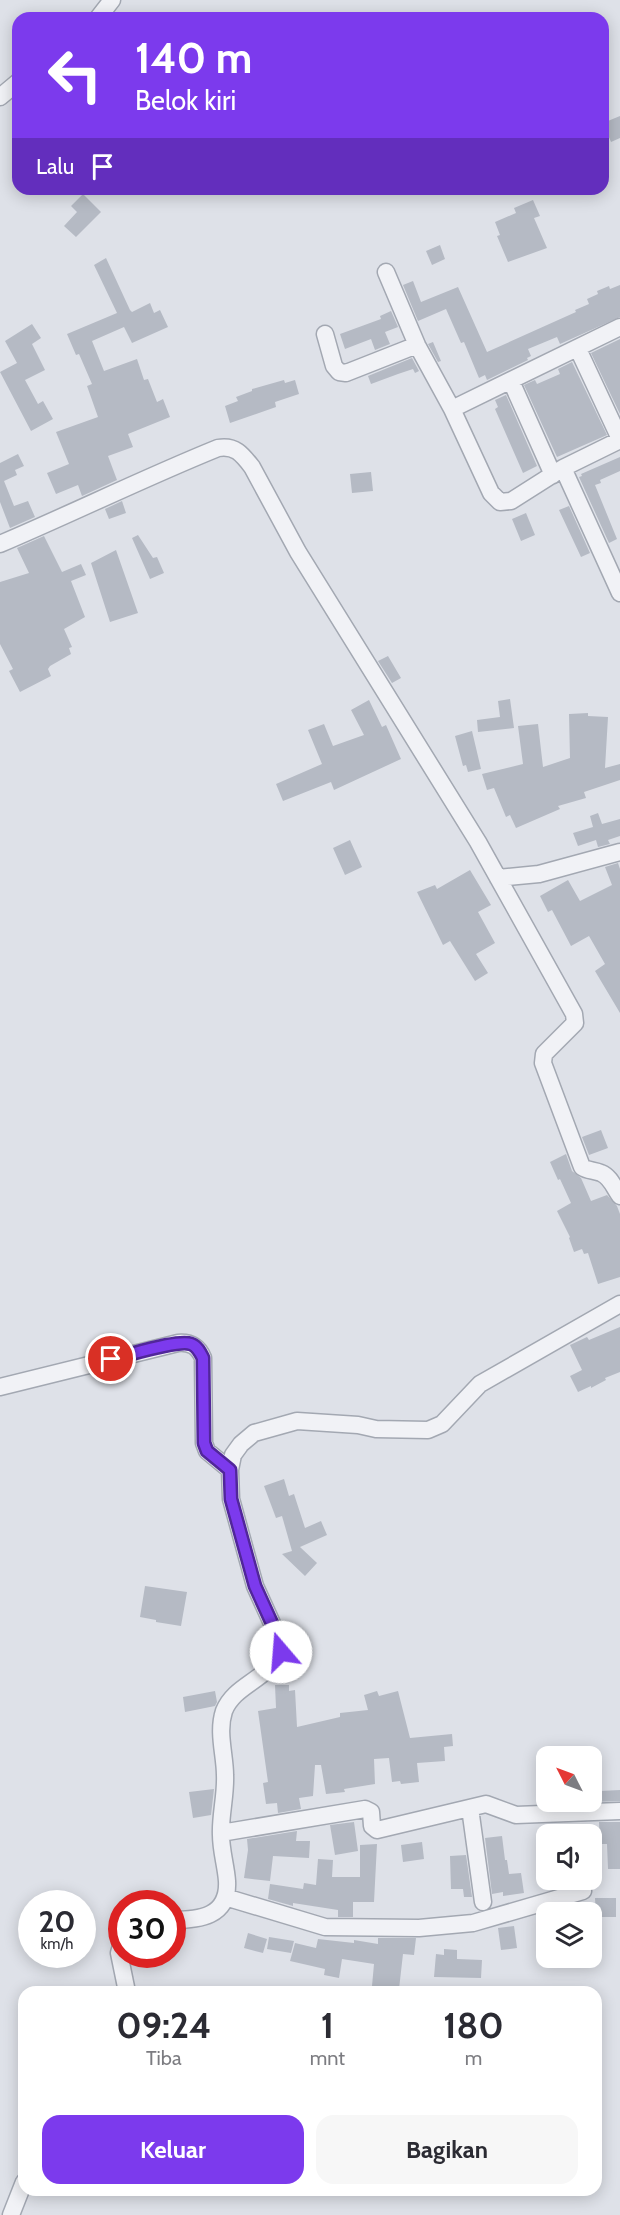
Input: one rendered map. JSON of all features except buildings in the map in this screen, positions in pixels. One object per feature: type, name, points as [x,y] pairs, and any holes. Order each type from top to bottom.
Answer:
[{"type":"street","points":[[103,12],[112,0]]},
{"type":"street","points":[[0,97],[12,87]]},
{"type":"street","points":[[386,272],[417,345],[452,409],[490,493],[500,502],[511,501],[558,472],[620,439],[578,349]]},
{"type":"street","points":[[452,409],[620,327]]},
{"type":"street","points":[[325,334],[334,366],[339,372],[346,373],[417,345]]},
{"type":"street","points":[[511,381],[620,594]]},
{"type":"street","points":[[0,544],[218,448],[227,447],[243,454],[252,466],[298,552],[401,716],[498,878],[576,1020],[543,1058],[582,1167],[589,1171],[599,1172],[608,1178],[620,1196]]},
{"type":"street","points":[[498,878],[538,874],[620,852]]},
{"type":"street","points":[[186,1919],[208,1918],[225,1897],[227,1883],[221,1833],[225,1775],[221,1731],[224,1713],[230,1700],[268,1670],[281,1652],[280,1641],[255,1586],[231,1499],[230,1470],[233,1455],[241,1444],[254,1433],[297,1420],[358,1425],[376,1429],[428,1430],[442,1424],[480,1384],[620,1304]]},
{"type":"street","points":[[0,1387],[178,1343],[191,1344],[196,1347],[203,1358],[204,1443],[207,1451],[230,1470]]},
{"type":"street","points":[[221,1833],[365,1809],[371,1812],[372,1826],[377,1830],[489,1804],[519,1815],[620,1811]]},
{"type":"street","points":[[470,1808],[483,1902]]},
{"type":"street","points":[[225,1897],[325,1927],[419,1928],[473,1923],[583,1891]]},
{"type":"street","points":[[122,1968],[126,1986]]},
{"type":"street","points":[[11,2215],[18,2196]]},
{"type":"route","points":[[111,1359],[178,1343],[191,1344],[201,1352],[203,1358],[204,1443],[207,1451],[230,1470],[231,1499],[255,1586],[280,1641],[281,1652]]}]
